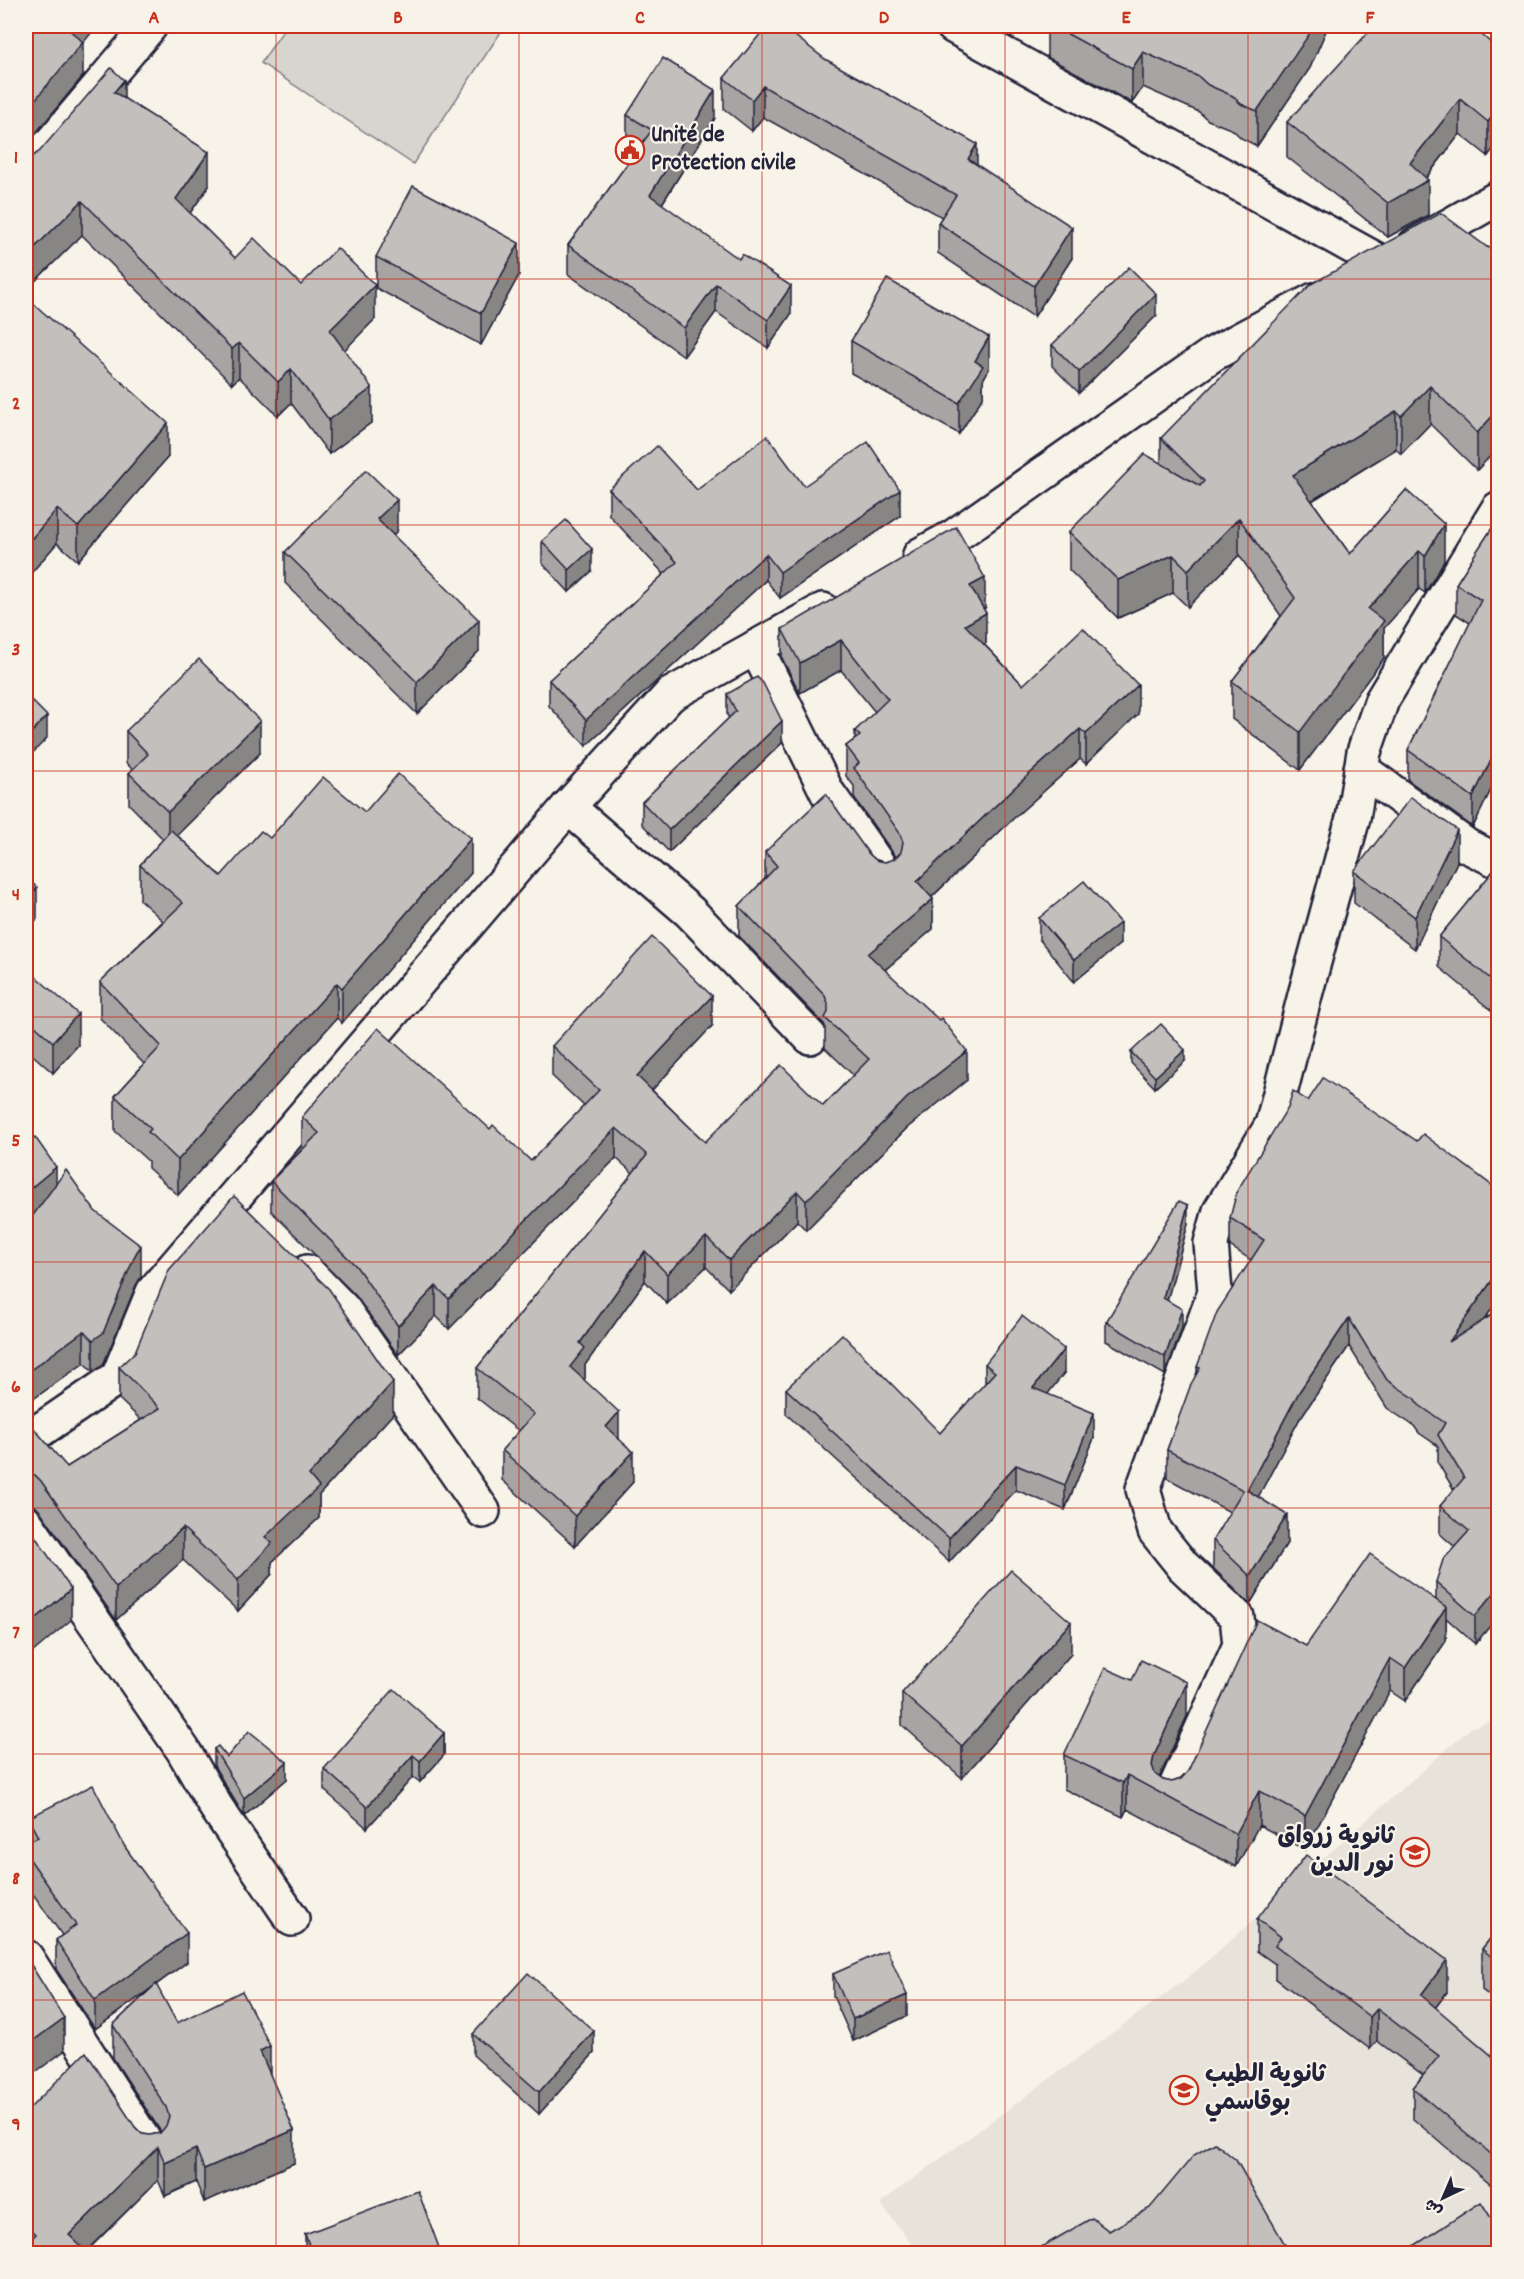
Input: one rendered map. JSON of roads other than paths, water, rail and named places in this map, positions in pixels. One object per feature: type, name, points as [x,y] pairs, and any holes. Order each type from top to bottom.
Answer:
[{"type":"street","points":[[26,173],[150,26]]},
{"type":"street","points":[[953,26],[1382,263]]},
{"type":"street","points":[[891,572],[953,537],[1214,354],[1498,198]]},
{"type":"street","points":[[1444,229],[1471,249]]},
{"type":"street","points":[[1171,1797],[1239,1645],[1237,1617],[1183,1566],[1155,1531],[1143,1489],[1215,1292],[1211,1243],[1220,1211],[1272,1125],[1353,819],[1364,752],[1382,700],[1498,509]]},
{"type":"street","points":[[26,1440],[118,1377],[153,1292],[568,807],[670,695],[849,595]]},
{"type":"street","points":[[756,647],[827,792],[884,873]]},
{"type":"street","points":[[1361,769],[1467,846],[1498,861]]},
{"type":"street","points":[[568,807],[690,912],[810,1037]]},
{"type":"street","points":[[233,1200],[256,1222]]},
{"type":"street","points":[[287,1253],[343,1309],[483,1511]]},
{"type":"street","points":[[26,1523],[183,1750],[216,1807],[292,1919]]},
{"type":"street","points":[[26,1957],[150,2150]]},
{"type":"place","name":"Unité de Protection civile","points":[[630,150]]},
{"type":"place","name":"ثانوية زرواق نور الدين","points":[[1415,1852]]},
{"type":"place","name":"ثانوية الطيب بوقاسمي","points":[[1184,2090]]}]
